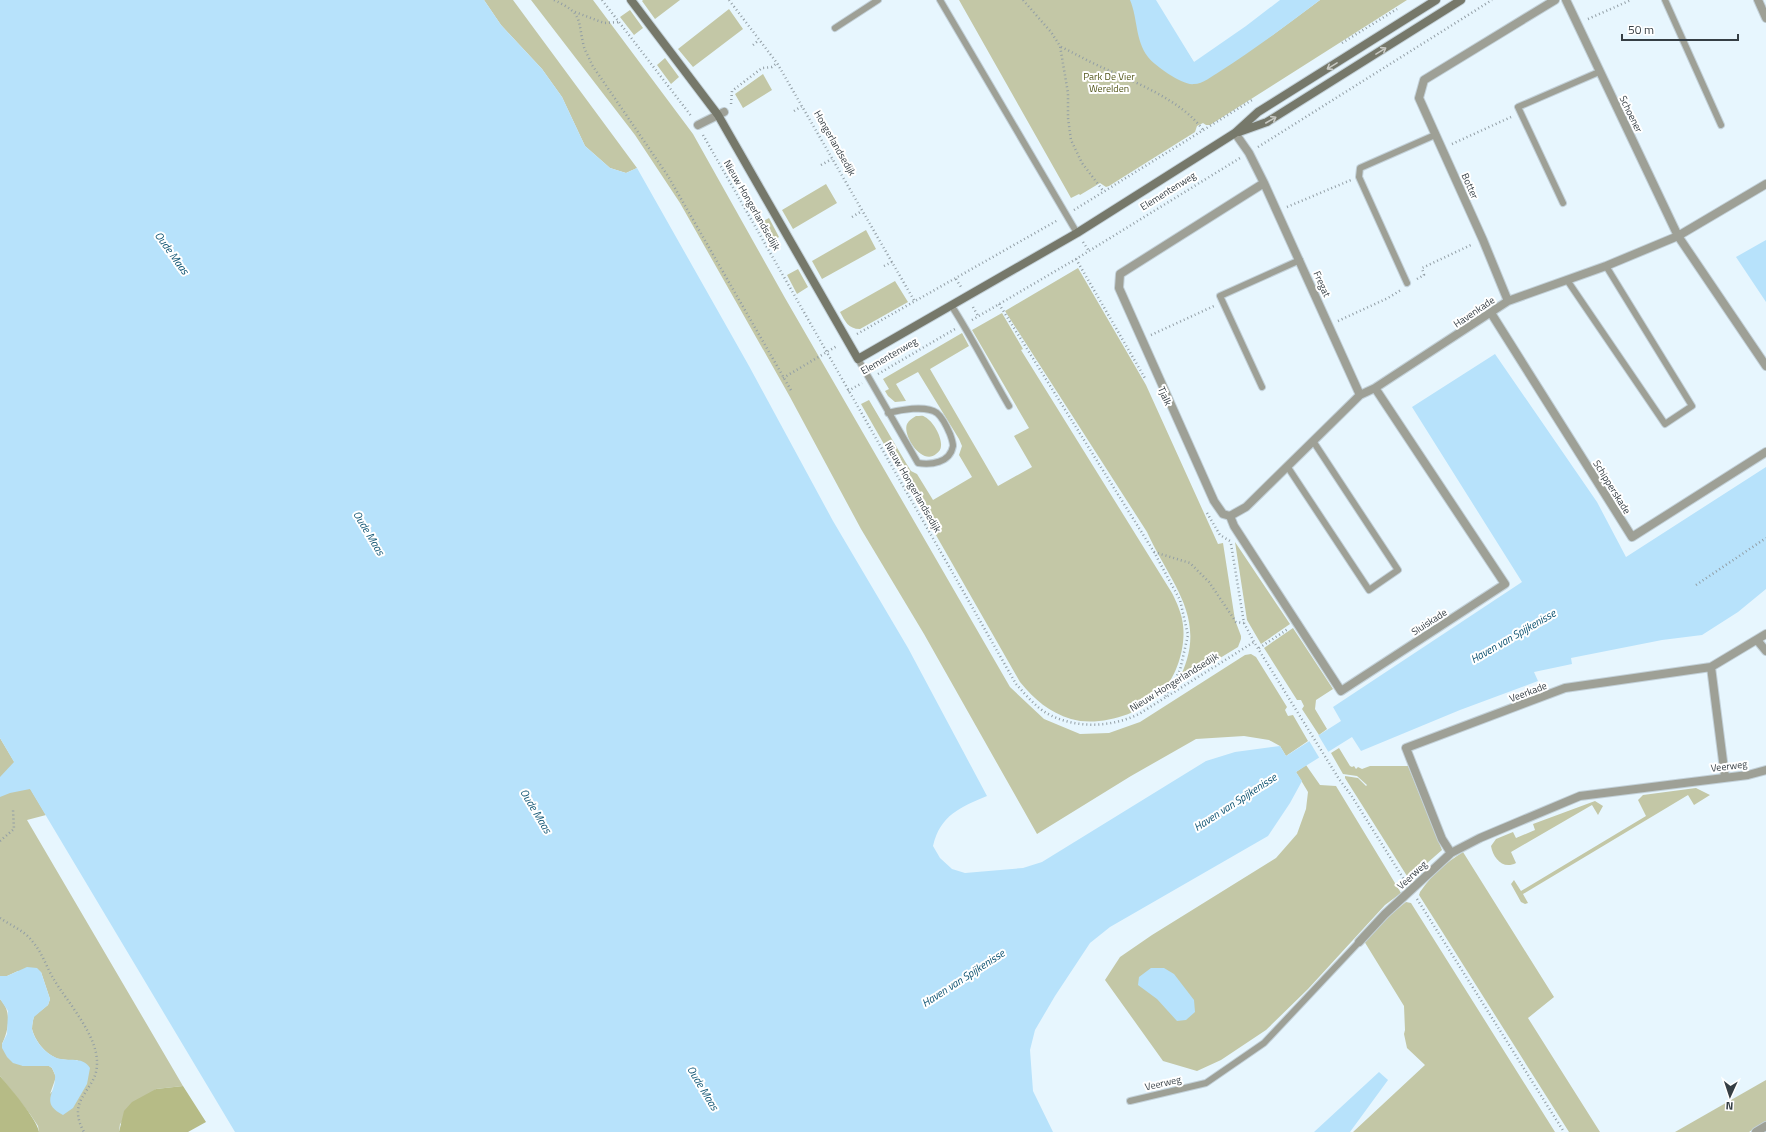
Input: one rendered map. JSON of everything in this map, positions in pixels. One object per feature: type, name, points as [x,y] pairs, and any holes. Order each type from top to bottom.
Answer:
[{"type":"street","points":[[631,0],[724,112],[858,359]]},
{"type":"street","name":"Elementenweg","points":[[858,359],[1077,233],[1235,133],[1258,112],[1436,0]]},
{"type":"street","name":"Elementenweg","points":[[1235,133],[1267,122],[1461,0]]},
{"type":"street","name":"Botter","points":[[1508,301],[1483,240],[1419,98],[1424,80],[1554,0]]},
{"type":"street","name":"Schoener","points":[[1566,0],[1678,236]]},
{"type":"street","points":[[1758,0],[1766,18]]},
{"type":"street","points":[[698,125],[724,112]]},
{"type":"street","name":"Fregat","points":[[1235,133],[1249,153],[1278,212],[1360,395]]},
{"type":"street","name":"Tjalk","points":[[1230,516],[1223,514],[1214,501],[1119,288],[1120,274],[1264,183]]},
{"type":"street","name":"Havenkade","points":[[1230,516],[1246,507],[1360,395],[1375,388],[1508,301],[1606,266],[1678,236],[1766,184]]},
{"type":"street","points":[[1678,236],[1766,366]]},
{"type":"street","name":"Schipperskade","points":[[1491,313],[1632,537],[1766,452]]},
{"type":"street","name":"Sluiskade","points":[[1230,516],[1234,526],[1341,691],[1505,584],[1375,388]]},
{"type":"street","name":"Veerkade","points":[[1451,853],[1442,839],[1406,748],[1565,688],[1710,667],[1766,634]]},
{"type":"street","points":[[1757,640],[1766,651]]},
{"type":"street","points":[[1710,667],[1725,777]]},
{"type":"street","name":"Veerweg","points":[[1359,942],[1385,914],[1451,853],[1480,838],[1580,796],[1748,775],[1766,770]]},
{"type":"street","points":[[1756,1132],[1766,1126]]},
{"type":"lane","points":[[835,28],[878,0]]},
{"type":"lane","points":[[940,0],[1077,233]]},
{"type":"lane","points":[[1665,0],[1720,125]]},
{"type":"lane","points":[[1563,203],[1518,107],[1599,72]]},
{"type":"lane","points":[[1406,283],[1359,177],[1360,168],[1435,135]]},
{"type":"lane","points":[[1262,387],[1220,296],[1300,260]]},
{"type":"lane","points":[[1567,280],[1664,424],[1692,406],[1606,266]]},
{"type":"lane","points":[[950,305],[964,324],[981,358],[1009,406]]},
{"type":"lane","points":[[858,359],[888,413],[918,463],[930,465],[942,460],[949,454],[953,445],[947,426],[936,413],[920,409],[888,413]]},
{"type":"lane","points":[[1287,466],[1369,590],[1398,570],[1313,441]]},
{"type":"lane","name":"Veerweg","points":[[1130,1101],[1206,1083],[1264,1043],[1359,942]]},
{"type":"path","points":[[554,0],[574,12],[604,22],[619,22]]},
{"type":"path","name":"Nieuw Hongerlandsedijk","points":[[602,0],[698,125],[1016,684],[1031,701],[1049,715],[1081,725],[1096,725],[1126,720],[1254,642]]},
{"type":"path","name":"Hongerlandsedijk","points":[[729,0],[777,63],[915,302]]},
{"type":"path","points":[[1023,0],[1051,32],[1060,46],[1068,93],[1068,118],[1071,140],[1082,163],[1104,192]]},
{"type":"path","name":"Elementenweg","points":[[848,391],[1076,259],[1249,153],[1492,0]]},
{"type":"path","points":[[1578,24],[1631,0]]},
{"type":"path","points":[[1341,44],[1399,8]]},
{"type":"path","points":[[574,12],[581,26],[584,48],[592,65],[668,176],[792,392]]},
{"type":"path","points":[[752,45],[759,40]]},
{"type":"path","points":[[1060,46],[1141,84],[1197,121],[1203,130]]},
{"type":"path","points":[[724,112],[732,91],[762,68],[772,67],[777,63]]},
{"type":"path","points":[[783,378],[1066,215],[1254,99]]},
{"type":"path","points":[[794,111],[802,106]]},
{"type":"path","points":[[1442,150],[1521,113]]},
{"type":"path","points":[[821,165],[832,159]]},
{"type":"path","points":[[1278,212],[1359,177]]},
{"type":"path","points":[[852,217],[862,211]]},
{"type":"path","name":"Tjalk","points":[[1076,259],[1148,384]]},
{"type":"path","points":[[884,266],[892,262]]},
{"type":"path","points":[[1141,339],[1223,302]]},
{"type":"path","points":[[999,304],[1154,552],[1180,600],[1188,635],[1180,670],[1164,697]]},
{"type":"path","points":[[1126,346],[1131,343]]},
{"type":"path","points":[[1206,512],[1220,535],[1231,542]]},
{"type":"path","points":[[1234,526],[1231,542],[1244,623],[1254,642],[1339,779],[1352,795],[1564,1132]]},
{"type":"path","points":[[1696,585],[1766,538]]},
{"type":"path","points":[[1154,552],[1190,563],[1209,582],[1236,622],[1244,623]]},
{"type":"path","points":[[1259,648],[1296,622]]},
{"type":"path","points":[[0,841],[14,829],[13,810]]},
{"type":"path","points":[[0,918],[31,939],[36,945],[56,984],[84,1025],[96,1052],[98,1065],[96,1074],[81,1098],[78,1108],[78,1115],[84,1132]]},
{"type":"green space","points":[[484,0],[513,0],[637,168],[626,173],[610,168],[585,146],[562,97],[542,69],[501,25]]},
{"type":"green space","points":[[531,0],[593,0],[693,134],[785,298],[1010,687],[1044,719],[1080,734],[1109,733],[1140,722],[1245,655],[1251,654],[1256,657],[1287,707],[1285,710],[1288,716],[1293,715],[1308,741],[1286,756],[1280,746],[1269,740],[1244,736],[1196,739],[1131,776],[1037,834],[924,634],[861,529],[790,397],[680,203],[635,135]]},
{"type":"green space","points":[[680,0],[655,19],[642,1]]},
{"type":"green space","name":"Park De Vier Werelden","points":[[959,0],[1154,0],[1205,80],[1274,34],[1320,0],[1407,0],[1210,125],[1203,123],[1197,126],[1195,132],[1109,186],[1106,187],[1100,183],[1080,195],[1079,194],[1071,198]]},
{"type":"green space","points":[[729,9],[743,29],[693,67],[678,49]]},
{"type":"green space","points":[[630,10],[643,28],[634,35],[620,17]]},
{"type":"green space","points":[[665,58],[679,77],[671,84],[657,65]]},
{"type":"green space","points":[[763,74],[772,90],[743,108],[735,94]]},
{"type":"green space","points":[[826,184],[837,203],[793,229],[782,210]]},
{"type":"green space","points":[[769,218],[779,237],[769,243],[758,224]]},
{"type":"green space","points":[[866,230],[876,249],[822,279],[812,261]]},
{"type":"green space","points":[[1078,268],[1146,385],[1218,544],[1223,543],[1235,620],[1241,639],[1238,647],[1176,685],[1186,662],[1190,642],[1189,623],[1177,588],[1147,532],[1005,311]]},
{"type":"green space","points":[[798,269],[808,287],[797,294],[787,275]]},
{"type":"green space","points":[[895,281],[908,302],[860,329],[853,328],[847,324],[840,312]]},
{"type":"green space","points":[[1002,313],[1023,349],[1021,350],[1172,593],[1180,613],[1184,634],[1183,643],[1175,672],[1170,681],[1159,695],[1151,702],[1118,718],[1093,721],[1071,719],[1056,713],[1043,705],[1020,682],[861,404],[869,400],[911,471],[917,474],[933,500],[972,477],[959,455],[962,446],[959,439],[918,372],[896,384],[906,401],[895,402],[888,396],[885,391],[889,389],[883,379],[962,333],[969,346],[930,369],[998,486],[1032,467],[1014,436],[1029,428],[972,330]]},
{"type":"green space","points":[[916,416],[923,416],[928,419],[934,426],[940,438],[940,449],[931,457],[919,453],[914,448],[907,435],[907,424]]},
{"type":"green space","points":[[1235,542],[1290,624],[1261,644],[1247,620]]},
{"type":"green space","points":[[1293,628],[1333,689],[1316,700],[1315,709],[1327,729],[1319,735],[1302,709],[1304,706],[1301,700],[1297,700],[1264,648]]},
{"type":"green space","points":[[0,738],[46,815],[27,820],[183,1086],[156,1089],[120,1124],[119,1132],[39,1132],[38,1126],[30,1114],[0,1076],[0,999],[4,1004],[8,1015],[8,1027],[2,1044],[23,1066],[49,1066],[52,1068],[56,1077],[50,1094],[78,1060],[59,1059],[54,1057],[38,1043],[33,1034],[32,1027],[34,1016],[48,1005],[50,999],[41,972],[18,971],[7,976],[0,976]]},
{"type":"green space","points":[[1339,748],[1350,766],[1354,766],[1356,769],[1358,767],[1362,769],[1370,766],[1408,766],[1442,850],[1418,871],[1407,876],[1345,776],[1358,778],[1366,786],[1367,785],[1357,776],[1343,774],[1331,753]]},
{"type":"green space","points":[[1306,765],[1320,785],[1336,786],[1401,893],[1385,905],[1308,989],[1266,1030],[1221,1060],[1197,1071],[1163,1061],[1105,980],[1120,957],[1152,935],[1276,858],[1297,834],[1306,809],[1308,792],[1296,772]]},
{"type":"green space","points":[[1696,788],[1710,795],[1694,805],[1688,795],[1523,894],[1528,903],[1525,904],[1521,902],[1511,884],[1514,880],[1521,891],[1646,816],[1638,800],[1643,795]]},
{"type":"green space","points":[[1595,801],[1603,806],[1598,815],[1592,805],[1511,852],[1516,863],[1511,865],[1503,864],[1499,862],[1494,855],[1491,846],[1496,839],[1513,832],[1516,838],[1535,830],[1533,824]]},
{"type":"green space","points":[[1463,852],[1554,997],[1528,1018],[1600,1132],[1569,1132],[1419,895],[1439,870]]},
{"type":"green space","points":[[1406,902],[1411,903],[1555,1132],[1353,1132],[1425,1065],[1407,1048],[1404,1034],[1404,1006],[1364,941],[1385,919]]},
{"type":"green space","points":[[0,1076],[33,1119],[39,1132],[0,1132]]},
{"type":"green space","points":[[1766,1080],[1766,1121],[1749,1132],[1675,1132]]},
{"type":"green space","points":[[183,1086],[206,1122],[188,1132],[119,1132],[124,1111],[132,1102],[156,1089]]},
{"type":"water","points":[[0,0],[484,0],[501,25],[542,69],[562,97],[585,146],[610,168],[626,173],[637,168],[749,366],[833,521],[908,648],[987,796],[960,808],[946,819],[936,835],[933,846],[940,858],[952,869],[965,873],[1023,868],[1042,862],[1206,761],[1235,752],[1280,746],[1286,756],[1341,721],[1333,707],[1522,582],[1412,407],[1495,354],[1597,502],[1626,557],[1766,467],[1766,589],[1738,612],[1702,635],[1662,640],[1571,658],[1572,664],[1534,672],[1538,681],[1460,710],[1361,751],[1352,737],[1296,772],[1302,781],[1290,803],[1268,836],[1110,927],[1090,943],[1055,996],[1035,1030],[1030,1050],[1033,1091],[1053,1132],[235,1132],[30,789],[10,793],[0,797],[0,777],[14,762],[0,738]]},
{"type":"water","points":[[1130,0],[1156,0],[1194,62],[1246,26],[1280,0],[1320,0],[1232,64],[1204,81],[1197,84],[1189,84],[1176,79],[1148,57],[1141,44],[1133,7]]},
{"type":"water","points":[[1766,240],[1766,302],[1736,257]]},
{"type":"water","points":[[27,967],[37,968],[41,972],[50,999],[48,1005],[34,1017],[32,1029],[39,1044],[56,1058],[81,1061],[90,1068],[87,1084],[73,1108],[63,1115],[56,1111],[50,1102],[55,1077],[52,1068],[49,1066],[23,1066],[13,1063],[7,1057],[2,1048],[2,1044],[7,1034],[8,1011],[0,999],[0,976],[7,976]]},
{"type":"water","points":[[1151,968],[1164,968],[1174,974],[1194,1000],[1195,1012],[1186,1020],[1177,1021],[1157,999],[1138,985],[1139,977]]},
{"type":"water","points":[[1379,1072],[1388,1080],[1350,1132],[1314,1132]]},
{"type":"pier","points":[[1317,733],[1329,753],[1320,759],[1308,739]]},
{"type":"water label","name":"Oude Maas","points":[[172,253]]},
{"type":"water label","name":"Oude Maas","points":[[369,533]]},
{"type":"water label","name":"Haven van Spijkenisse","points":[[1513,636]]},
{"type":"water label","name":"Haven van Spijkenisse","points":[[1235,802]]},
{"type":"water label","name":"Oude Maas","points":[[536,811]]},
{"type":"water label","name":"Haven van Spijkenisse","points":[[963,978]]},
{"type":"water label","name":"Oude Maas","points":[[703,1088]]}]
